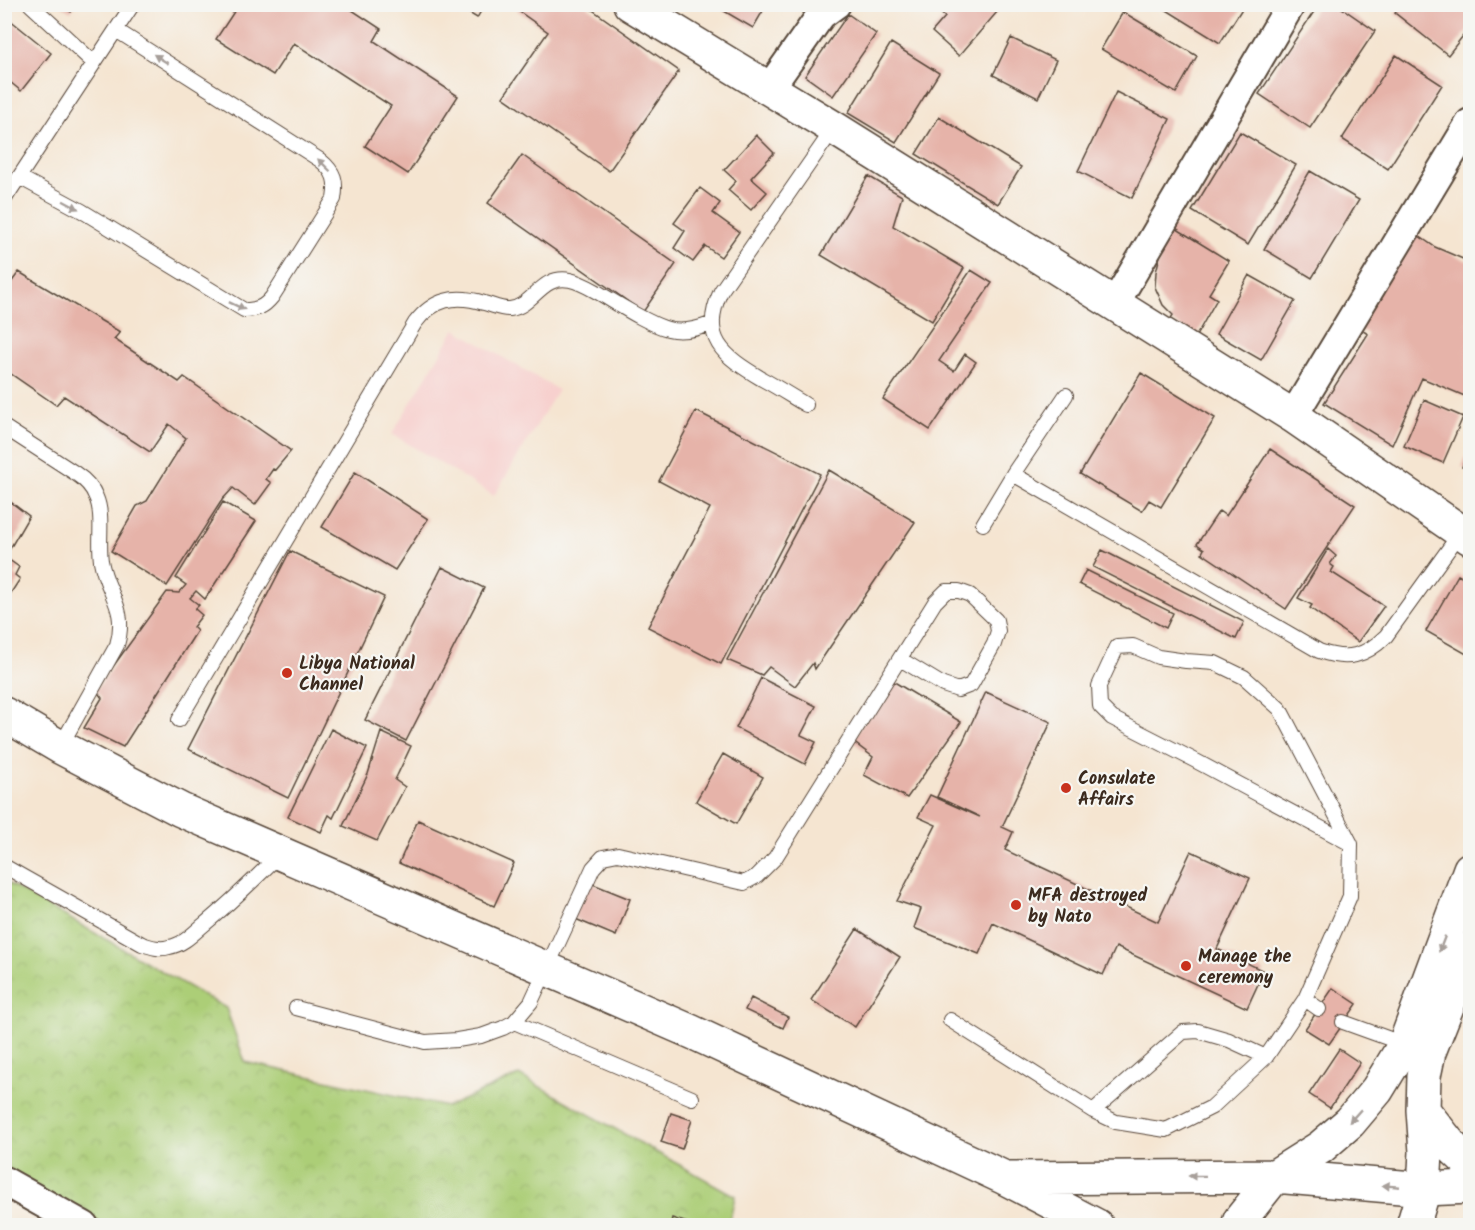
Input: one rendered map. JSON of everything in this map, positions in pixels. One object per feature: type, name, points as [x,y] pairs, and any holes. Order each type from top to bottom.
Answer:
[{"type":"main road","points":[[630,4],[834,128],[1293,416],[1466,535]]},
{"type":"main road","points":[[5,718],[181,810],[692,1032],[1005,1178],[1096,1226]]},
{"type":"main road","points":[[1413,1226],[1424,1189],[1425,1152],[1424,1076],[1417,1048],[1470,869]]},
{"type":"main road","points":[[1238,1226],[1240,1220],[1275,1176],[1321,1148],[1350,1122],[1417,1048],[1470,950]]},
{"type":"main road","points":[[1423,1110],[1452,1147],[1470,1164]]},
{"type":"main road","points":[[1005,1178],[1275,1176],[1424,1189],[1470,1187]]},
{"type":"street","points":[[769,88],[821,15],[836,4]]},
{"type":"street","points":[[1114,305],[1291,4]]},
{"type":"street","points":[[1293,416],[1470,123]]},
{"type":"street","points":[[4,1181],[84,1226]]},
{"type":"lane","points":[[30,4],[94,63]]},
{"type":"lane","points":[[4,200],[133,4]]},
{"type":"lane","points":[[19,177],[82,211],[244,310],[255,310],[265,306],[272,297],[334,199],[336,188],[329,167],[116,30]]},
{"type":"lane","points":[[806,405],[739,366],[726,355],[716,340],[712,323],[714,306],[721,291],[834,128]]},
{"type":"lane","points":[[179,720],[415,323],[430,308],[440,302],[462,298],[506,309],[513,308],[549,283],[564,279],[580,283],[669,330],[698,329],[712,323]]},
{"type":"lane","points":[[983,524],[1013,474],[1066,395]]},
{"type":"lane","points":[[4,427],[84,479],[91,487],[100,509],[99,543],[102,563],[118,606],[121,621],[117,645],[60,747]]},
{"type":"lane","points":[[1013,474],[1319,651],[1343,657],[1355,656],[1377,645],[1466,535]]},
{"type":"lane","points":[[296,1008],[425,1042],[482,1036],[504,1028],[514,1022],[531,1002],[592,868],[603,857],[618,854],[744,883],[757,876],[775,858],[935,602],[946,591],[959,591],[970,595],[996,620],[998,631],[994,645],[971,685],[958,690],[943,685],[900,659]]},
{"type":"lane","points":[[950,1020],[1093,1111],[1116,1122],[1166,1130],[1212,1107],[1266,1058],[1305,999],[1350,896],[1351,844],[1280,709],[1244,677],[1215,663],[1158,657],[1133,646],[1117,647],[1099,686],[1100,706],[1112,718],[1351,844]]},
{"type":"lane","points":[[4,866],[142,944],[160,948],[170,947],[186,939],[230,903],[281,854]]},
{"type":"lane","points":[[1305,999],[1319,1009]]},
{"type":"lane","points":[[514,1022],[692,1098]]},
{"type":"lane","points":[[1344,1022],[1417,1048]]},
{"type":"lane","points":[[1093,1111],[1183,1032],[1198,1031],[1229,1040],[1266,1058]]},
{"type":"shaded area","points":[[455,329],[558,390],[494,496],[392,434]]},
{"type":"green space","points":[[4,881],[226,1008],[245,1062],[447,1107],[519,1075],[735,1196],[729,1225],[97,1226],[5,1170]]},
{"type":"building","points":[[59,4],[75,4],[71,12]]},
{"type":"building","points":[[239,4],[343,4],[381,29],[374,41],[458,96],[408,174],[365,146],[391,106],[294,43],[273,75],[216,39]]},
{"type":"building","points":[[454,4],[485,4],[477,18]]},
{"type":"building","points":[[521,4],[584,4],[679,71],[609,171],[503,97],[548,32],[517,10]]},
{"type":"building","points":[[712,4],[767,4],[753,28]]},
{"type":"building","points":[[930,4],[1004,4],[959,56],[932,32],[945,17]]},
{"type":"building","points":[[1168,4],[1245,4],[1220,43],[1165,9]]},
{"type":"building","points":[[1319,4],[1336,4],[1375,31],[1310,128],[1259,94]]},
{"type":"building","points":[[1402,4],[1470,4],[1470,27],[1448,55],[1395,13]]},
{"type":"building","points":[[1123,12],[1197,56],[1176,93],[1101,49]]},
{"type":"building","points":[[848,14],[876,34],[833,96],[805,76]]},
{"type":"building","points":[[4,15],[51,53],[21,91],[4,77]]},
{"type":"building","points":[[1011,38],[1056,60],[1038,98],[993,75]]},
{"type":"building","points":[[891,43],[939,73],[896,142],[848,113]]},
{"type":"building","points":[[1396,55],[1442,85],[1388,169],[1342,139]]},
{"type":"building","points":[[1116,92],[1170,119],[1132,198],[1078,171]]},
{"type":"building","points":[[939,117],[1021,167],[998,204],[916,154]]},
{"type":"building","points":[[1240,132],[1296,165],[1248,245],[1192,211]]},
{"type":"building","points":[[756,135],[774,153],[751,178],[767,192],[751,210],[728,190],[736,181],[724,170]]},
{"type":"building","points":[[522,155],[676,264],[643,312],[488,203]]},
{"type":"building","points":[[1310,171],[1359,200],[1312,278],[1264,249]]},
{"type":"building","points":[[868,176],[902,196],[893,226],[964,268],[932,321],[821,255]]},
{"type":"building","points":[[700,188],[720,203],[713,213],[739,232],[721,257],[705,246],[693,262],[674,248],[685,231],[674,223]]},
{"type":"building","points":[[1169,224],[1229,261],[1209,294],[1217,299],[1196,336],[1170,320],[1173,315],[1163,305],[1155,287],[1160,256],[1153,251]]},
{"type":"building","points":[[1413,232],[1435,247],[1470,262],[1470,388],[1467,397],[1422,378],[1392,445],[1324,403],[1368,334],[1352,324]]},
{"type":"building","points":[[971,270],[992,283],[939,361],[954,371],[965,354],[976,362],[930,430],[883,399]]},
{"type":"building","points":[[19,272],[120,332],[114,339],[179,382],[184,377],[291,451],[266,479],[271,483],[255,505],[233,488],[222,500],[167,586],[111,551],[137,506],[147,501],[186,438],[169,424],[150,452],[64,396],[56,405],[4,369],[4,292]]},
{"type":"building","points":[[1249,275],[1295,301],[1261,360],[1216,334]]},
{"type":"building","points":[[1141,373],[1215,418],[1161,507],[1149,500],[1142,511],[1080,474]]},
{"type":"building","points":[[1424,400],[1463,417],[1443,463],[1404,446]]},
{"type":"building","points":[[696,411],[820,474],[721,664],[648,627],[710,508],[659,481]]},
{"type":"building","points":[[1470,447],[1470,470],[1462,467]]},
{"type":"building","points":[[1270,449],[1355,505],[1286,609],[1202,553],[1204,549],[1197,544],[1219,511],[1226,516]]},
{"type":"building","points":[[829,470],[915,522],[815,669],[813,663],[795,686],[769,667],[762,675],[727,660]]},
{"type":"building","points":[[355,472],[428,519],[395,570],[322,527]]},
{"type":"building","points":[[4,500],[8,500],[29,516],[5,557],[19,567],[15,575],[20,579],[5,602]]},
{"type":"building","points":[[223,502],[256,521],[205,599],[196,591],[190,598],[199,605],[195,609],[202,615],[193,627],[197,631],[123,747],[84,728],[102,698],[96,690],[167,592],[179,593],[186,585],[176,578]]},
{"type":"building","points":[[1328,549],[1336,556],[1330,564],[1334,567],[1331,572],[1384,606],[1358,642],[1310,608],[1312,605],[1298,598]]},
{"type":"building","points":[[1102,550],[1244,622],[1236,639],[1093,567]]},
{"type":"building","name":"Libya National Channel","points":[[290,551],[384,597],[288,798],[188,749]]},
{"type":"building","points":[[442,567],[484,588],[406,741],[365,720]]},
{"type":"building","points":[[1086,570],[1173,613],[1166,628],[1079,584]]},
{"type":"building","points":[[1458,575],[1470,582],[1470,656],[1426,631]]},
{"type":"building","points":[[761,678],[816,706],[801,735],[816,742],[805,764],[736,728]]},
{"type":"building","points":[[891,680],[961,722],[907,798],[864,775],[873,757],[852,741]]},
{"type":"building","name":"MFA destroyed by Nato","points":[[986,692],[1051,722],[1002,827],[1013,832],[1005,850],[1158,922],[1191,851],[1250,878],[1217,949],[1264,971],[1247,1008],[1116,947],[1103,975],[993,923],[979,954],[914,928],[921,909],[897,901],[936,825],[918,817],[930,795],[980,817],[937,797]]},
{"type":"building","points":[[331,729],[367,748],[333,818],[329,815],[321,832],[288,817]]},
{"type":"building","points":[[381,732],[411,746],[395,780],[405,787],[377,841],[343,826],[368,774]]},
{"type":"building","points":[[723,754],[763,777],[736,824],[696,801]]},
{"type":"building","points":[[418,820],[514,863],[494,906],[399,863]]},
{"type":"building","points":[[588,882],[630,899],[616,936],[573,918]]},
{"type":"building","points":[[857,929],[900,957],[855,1027],[811,1000]]},
{"type":"building","points":[[1333,988],[1357,1004],[1329,1044],[1305,1029]]},
{"type":"building","points":[[751,998],[788,1017],[783,1028],[745,1010]]},
{"type":"building","points":[[1339,1049],[1360,1063],[1330,1108],[1309,1094]]},
{"type":"building","points":[[671,1113],[692,1120],[682,1149],[661,1142]]},
{"type":"building","points":[[672,1218],[694,1225],[694,1226],[670,1226]]},
{"type":"place","name":"Libya National Channel","points":[[287,673]]},
{"type":"place","name":"Consulate Affairs","points":[[1066,788]]},
{"type":"place","name":"MFA destroyed by Nato","points":[[1016,905]]},
{"type":"place","name":"Manage the ceremony","points":[[1186,966]]}]
